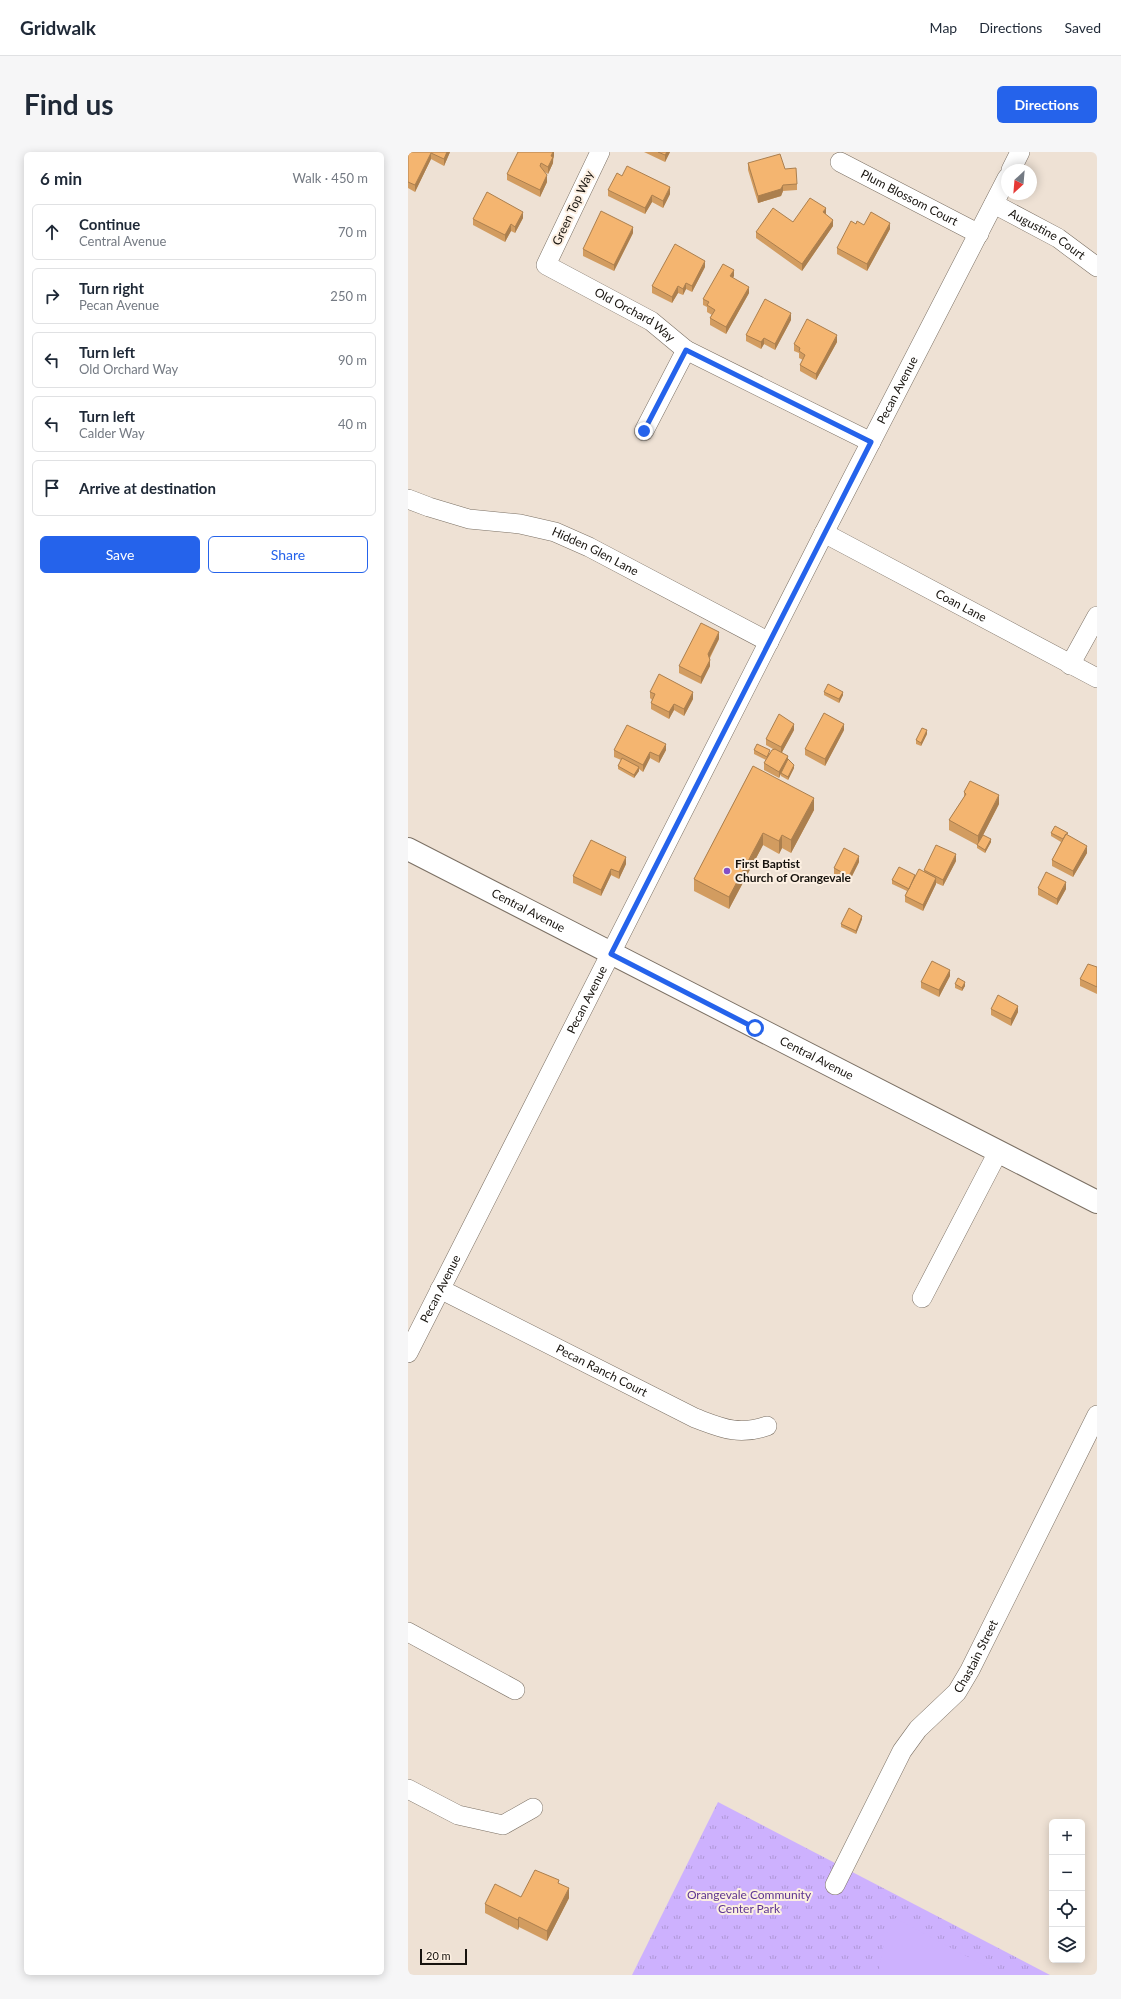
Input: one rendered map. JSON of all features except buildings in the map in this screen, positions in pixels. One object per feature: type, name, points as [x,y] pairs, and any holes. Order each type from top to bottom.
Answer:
[{"type":"street","name":"Green Top Way","points":[[546,265],[600,152]]},
{"type":"street","points":[[1014,164],[1020,152]]},
{"type":"street","name":"Plum Blossom Court","points":[[840,162],[979,234]]},
{"type":"street","name":"Pecan Avenue","points":[[408,1353],[824,533],[1001,190]]},
{"type":"street","name":"Augustine Court","points":[[994,204],[1058,238],[1097,268]]},
{"type":"street","name":"Old Orchard Way","points":[[546,265],[651,321],[686,350],[871,442]]},
{"type":"street","points":[[644,431],[686,350]]},
{"type":"street","name":"Hidden Glen Lane","points":[[408,498],[428,507],[469,519],[520,524],[555,532],[589,547],[769,642]]},
{"type":"street","name":"Coan Lane","points":[[824,533],[1097,678]]},
{"type":"street","points":[[1070,665],[1097,616]]},
{"type":"street","name":"Central Avenue","points":[[408,850],[1097,1202]]},
{"type":"street","points":[[922,1298],[998,1152]]},
{"type":"street","name":"Pecan Ranch Court","points":[[440,1289],[695,1418],[729,1430],[741,1432],[767,1426]]},
{"type":"street","name":"Chastain Street","points":[[835,1885],[909,1740],[918,1729],[952,1697],[970,1670],[1097,1415]]},
{"type":"street","points":[[408,1632],[516,1690]]},
{"type":"street","points":[[408,1789],[458,1815],[502,1825],[533,1808]]},
{"type":"green space","name":"Orangevale Community Center Park","points":[[718,1802],[1050,1975],[632,1975]]},
{"type":"green space","points":[[895,1918],[1002,1975],[878,1975],[885,1937]]},
{"type":"place","name":"First Baptist Church of Orangevale","points":[[727,871]]},
{"type":"route","points":[[644,431],[686,350],[871,442],[611,954],[755,1028]]}]
